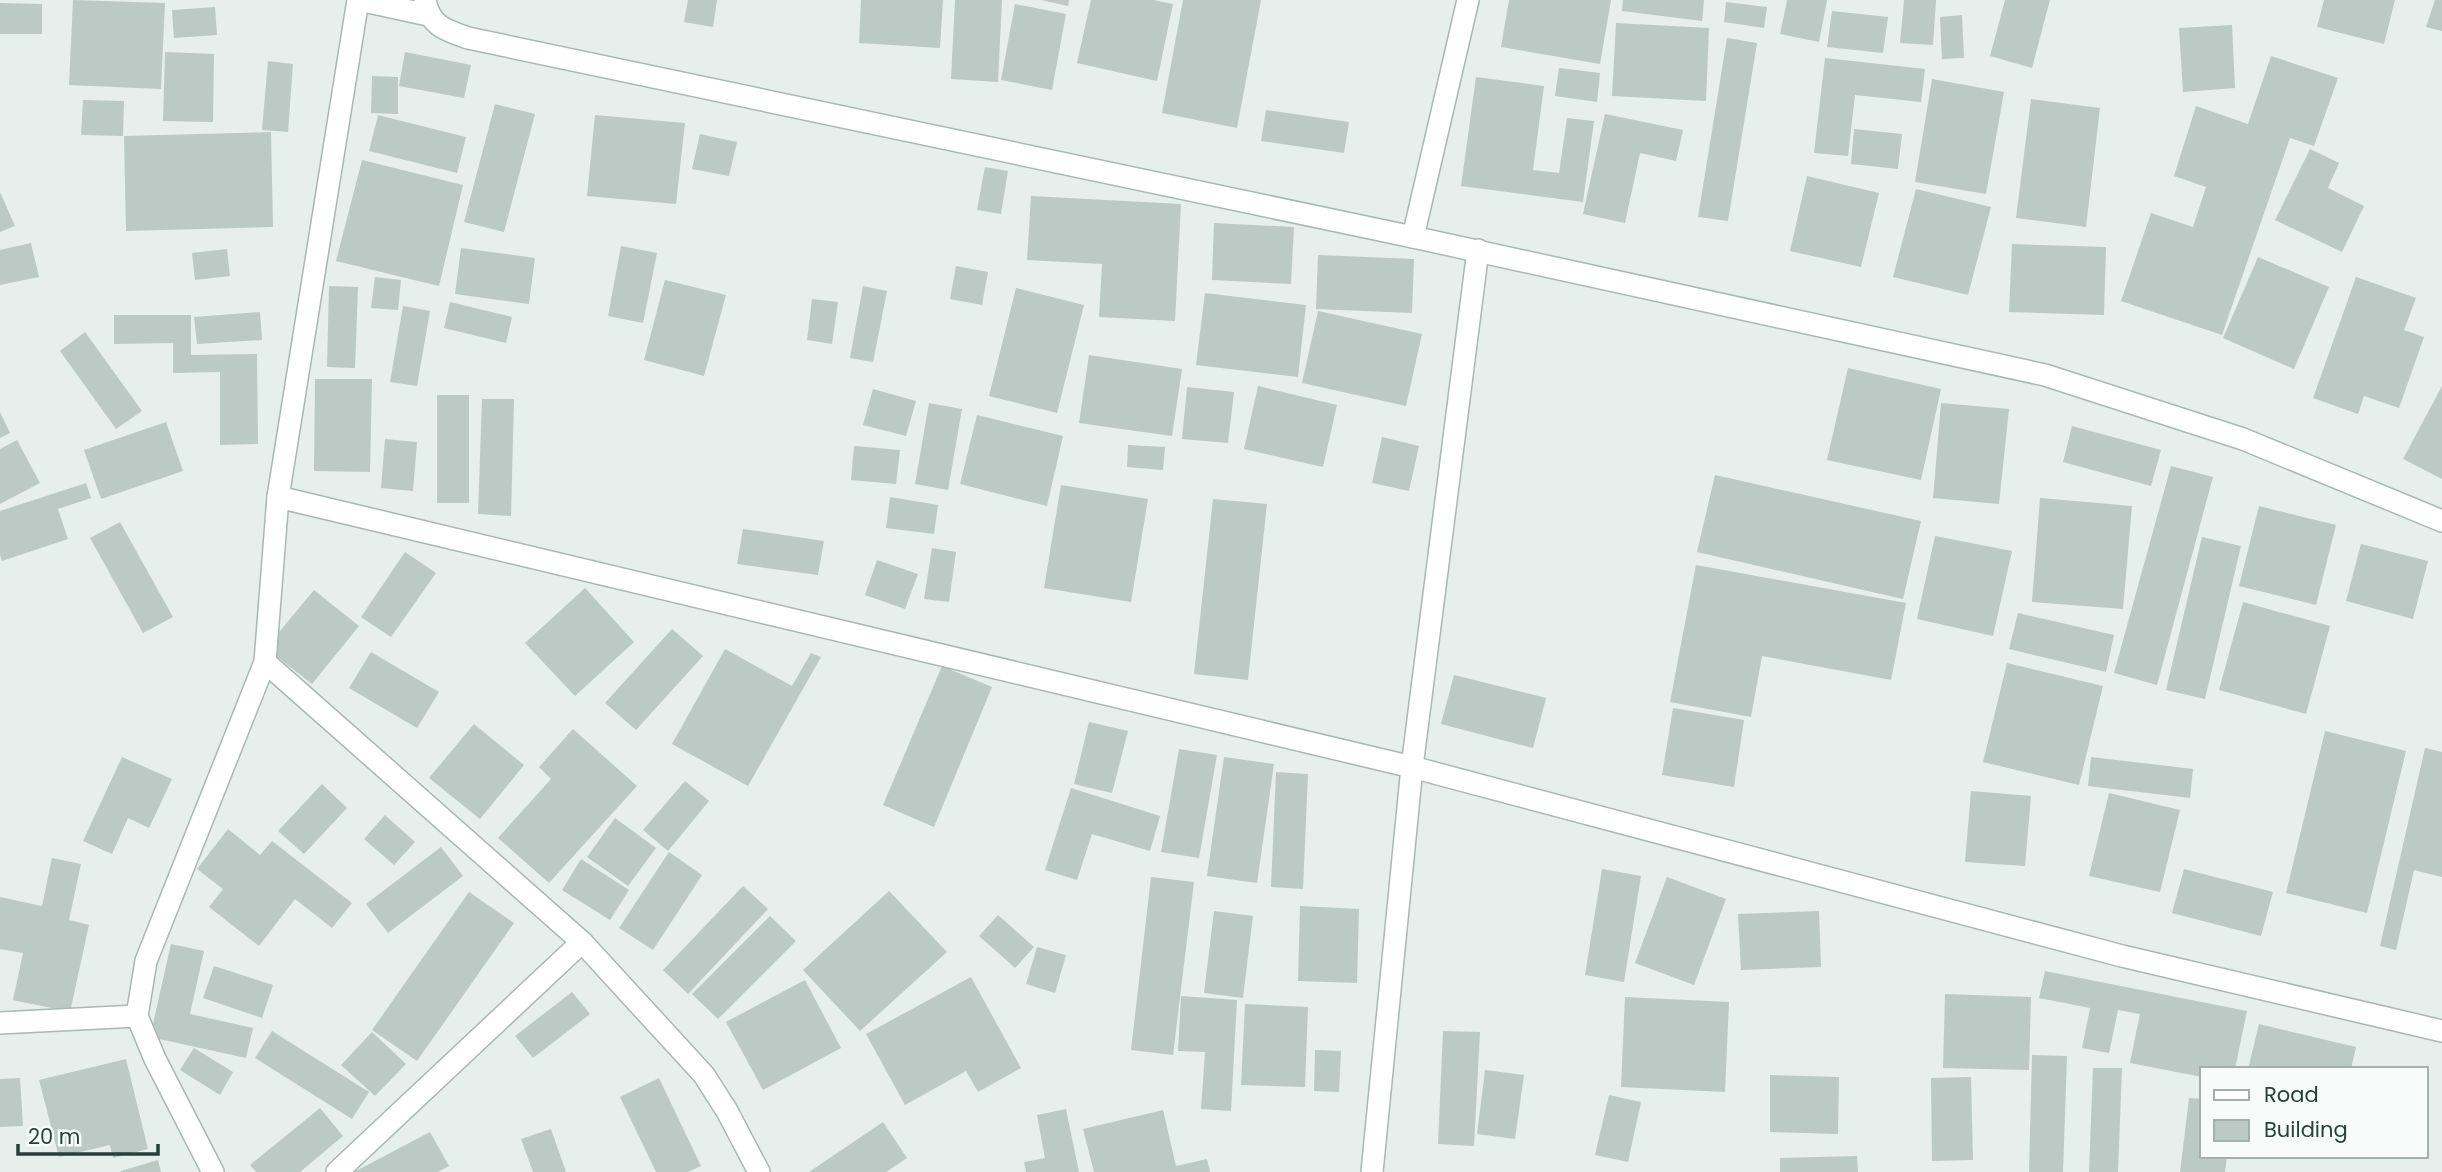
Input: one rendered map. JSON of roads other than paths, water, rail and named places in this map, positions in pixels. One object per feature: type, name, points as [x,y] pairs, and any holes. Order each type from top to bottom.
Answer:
[{"type":"street","points":[[213,1172],[137,1016],[146,961],[265,662],[278,497],[358,0],[427,8],[443,29],[468,38],[1478,250],[2045,376],[2243,439],[2442,521]]},
{"type":"street","points":[[1413,237],[1468,0]]},
{"type":"street","points":[[1372,1172],[1412,767],[1478,250]]},
{"type":"street","points":[[278,497],[1412,767],[2122,956],[2442,1031]]},
{"type":"street","points":[[265,662],[582,942],[705,1075],[759,1172]]},
{"type":"street","points":[[337,1172],[582,942]]},
{"type":"street","points":[[0,1023],[137,1016]]}]
